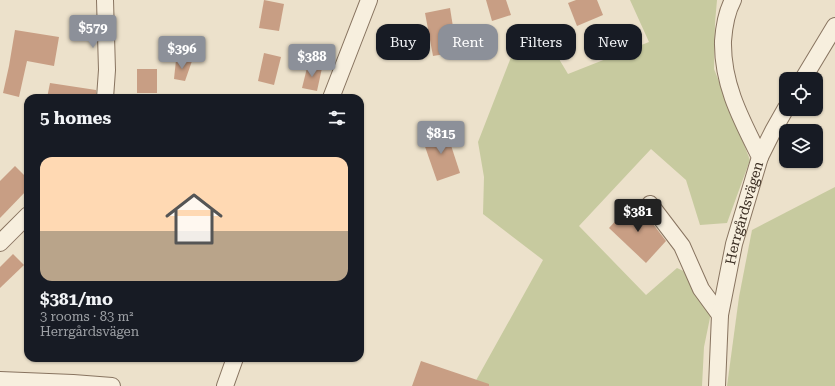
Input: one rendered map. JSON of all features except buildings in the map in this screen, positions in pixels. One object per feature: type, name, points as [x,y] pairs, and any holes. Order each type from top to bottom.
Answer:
[{"type":"street","points":[[105,0],[107,70],[105,94]]},
{"type":"street","points":[[333,94],[369,0]]},
{"type":"street","name":"Herrgårdsvägen","points":[[717,386],[720,315],[734,244],[760,157],[732,98],[726,73],[723,54],[724,30],[728,9],[733,0]]},
{"type":"street","points":[[807,72],[835,26]]},
{"type":"street","points":[[760,157],[781,116]]},
{"type":"street","points":[[650,204],[682,246],[701,289],[720,315]]},
{"type":"street","points":[[0,243],[24,219]]},
{"type":"street","points":[[225,386],[234,362]]},
{"type":"street","points":[[0,380],[109,386]]},
{"type":"green space","points":[[630,0],[717,0],[714,69],[750,160],[727,223],[700,225],[686,180],[651,149],[579,226],[646,295],[677,268],[707,282],[712,308],[704,347],[702,386],[474,386],[543,260],[483,214],[484,177],[478,142],[510,60],[560,60],[568,74],[603,60],[642,60],[642,45],[649,42]]},
{"type":"green space","points":[[835,187],[835,386],[727,386],[739,297],[752,230]]}]
